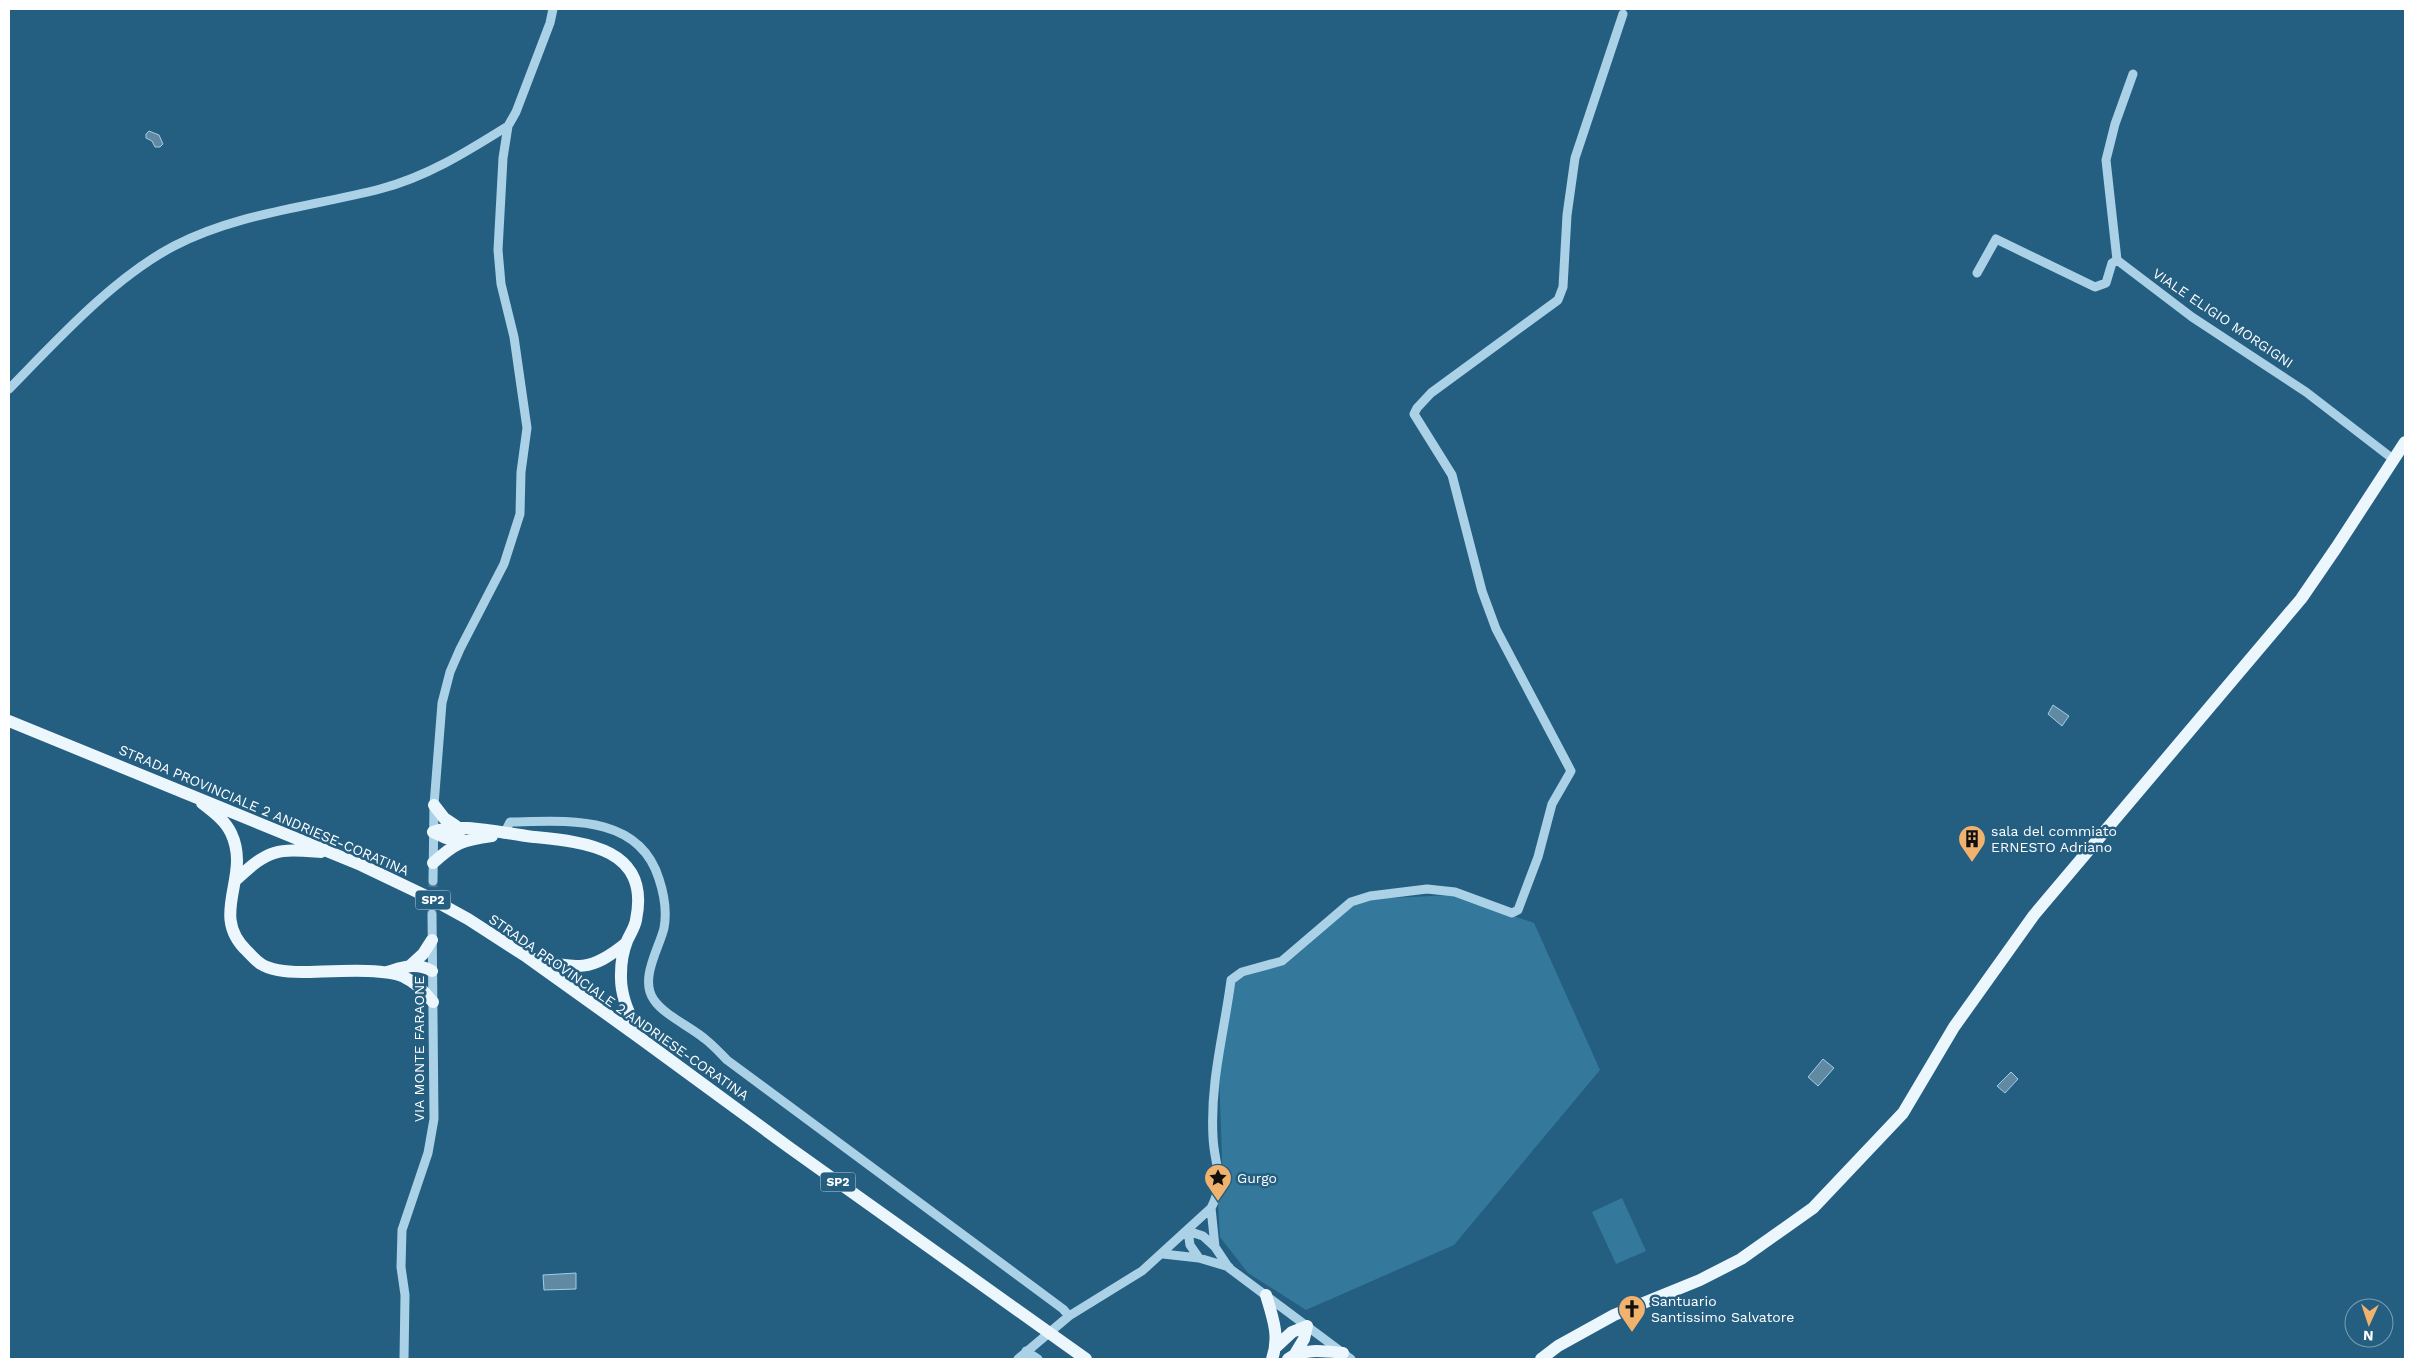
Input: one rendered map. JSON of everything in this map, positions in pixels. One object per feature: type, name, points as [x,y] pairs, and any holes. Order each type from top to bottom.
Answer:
[{"type":"main road","points":[[1541,1359],[1558,1346],[1614,1315],[1700,1280],[1741,1259],[1775,1237],[1812,1208],[1848,1173],[1903,1113],[1954,1027],[2034,915],[2301,599],[2405,442]]},
{"type":"main road","name":"STRADA PROVINCIALE 2 ANDRIESE-CORATINA","points":[[9,721],[188,792],[333,853],[428,897],[527,957],[790,1148],[1086,1359]]},
{"type":"main road","points":[[188,792],[218,816],[231,832],[238,854],[237,879],[231,898],[229,921],[238,942],[261,964],[287,972],[384,973],[421,977],[432,971]]},
{"type":"main road","points":[[434,805],[444,818],[456,826]]},
{"type":"main road","points":[[433,832],[445,827],[456,826],[504,834],[577,841],[600,847],[619,858],[633,878],[638,899],[636,921],[626,943],[621,976],[623,1000],[640,1038]]},
{"type":"main road","points":[[433,832],[446,838],[463,840],[504,834]]},
{"type":"main road","points":[[433,863],[448,849],[463,840]]},
{"type":"main road","points":[[237,879],[258,859],[277,851],[333,853]]},
{"type":"main road","points":[[411,965],[423,954],[432,940]]},
{"type":"main road","points":[[527,957],[570,968],[589,966],[609,957],[626,943]]},
{"type":"main road","points":[[384,973],[411,965],[423,966],[432,971]]},
{"type":"main road","points":[[403,976],[420,987],[433,1002]]},
{"type":"main road","points":[[1266,1295],[1275,1323],[1277,1346]]},
{"type":"main road","points":[[1272,1359],[1277,1346],[1292,1332],[1306,1326]]},
{"type":"main road","points":[[1291,1356],[1304,1339],[1306,1326]]},
{"type":"main road","points":[[1291,1356],[1317,1351],[1347,1356]]},
{"type":"street","points":[[433,881],[434,805],[442,703],[450,672],[504,564],[520,514],[521,472],[527,428],[514,337],[502,284],[498,250],[503,158],[508,126],[516,112],[550,23],[553,9]]},
{"type":"street","points":[[1018,1359],[1069,1316],[1142,1271],[1163,1254],[1211,1208],[1218,1194],[1220,1183],[1213,1138],[1214,1075],[1230,980],[1242,972],[1282,961],[1351,902],[1370,896],[1437,890],[1455,892],[1512,913],[1518,910],[1538,857],[1552,804],[1571,771],[1496,629],[1482,591],[1452,475],[1414,414],[1431,393],[1558,300],[1563,287],[1567,215],[1575,158],[1623,14]]},
{"type":"street","points":[[1977,273],[1996,239],[2095,287],[2106,283],[2112,263],[2117,260],[2106,160],[2115,124],[2134,74]]},
{"type":"street","points":[[9,389],[112,288],[150,260],[174,246],[223,225],[250,216],[382,188],[434,170],[508,126]]},
{"type":"street","name":"VIALE ELIGIO MORGIGNI","points":[[2117,260],[2192,317],[2306,392],[2393,459]]},
{"type":"street","points":[[504,834],[510,822],[579,821],[610,828],[638,844],[656,867],[664,896],[664,926],[649,973],[648,987],[654,1000],[706,1040],[727,1060],[1055,1303],[1069,1316]]},
{"type":"street","name":"VIA MONTE FARAONE","points":[[404,1359],[405,1295],[401,1248],[407,1212],[432,1137],[434,1119],[432,914]]},
{"type":"street","points":[[1211,1208],[1215,1247]]},
{"type":"street","points":[[1188,1230],[1202,1236],[1215,1247],[1229,1268]]},
{"type":"street","points":[[1188,1230],[1190,1245],[1199,1258]]},
{"type":"street","points":[[1163,1254],[1199,1258],[1229,1268],[1347,1356]]},
{"type":"street","points":[[1026,1351],[1038,1359]]},
{"type":"shaded area","points":[[149,131],[159,135],[163,144],[160,147],[155,147],[152,141],[146,138],[146,134]]},
{"type":"shaded area","points":[[2053,705],[2069,716],[2062,726],[2048,714]]},
{"type":"shaded area","name":"Gurgo","points":[[1452,895],[1534,923],[1600,1070],[1454,1245],[1306,1310],[1248,1273],[1220,1237],[1218,1202],[1223,1186],[1219,1073],[1234,983],[1245,976],[1286,964],[1353,906],[1369,899]]},
{"type":"shaded area","points":[[1823,1059],[1834,1068],[1818,1086],[1808,1077]]},
{"type":"shaded area","points":[[2011,1072],[2018,1079],[2005,1093],[1997,1086]]},
{"type":"shaded area","points":[[1622,1198],[1646,1251],[1616,1264],[1592,1212]]},
{"type":"shaded area","points":[[576,1273],[576,1289],[544,1290],[543,1275]]},
{"type":"tunnel","points":[[432,914],[433,881]]},
{"type":"place","name":"sala del commiato ERNESTO Adriano","points":[[1972,863]]},
{"type":"place","name":"Gurgo","points":[[1218,1202]]},
{"type":"place","name":"Santuario Santissimo Salvatore","points":[[1632,1333]]}]
